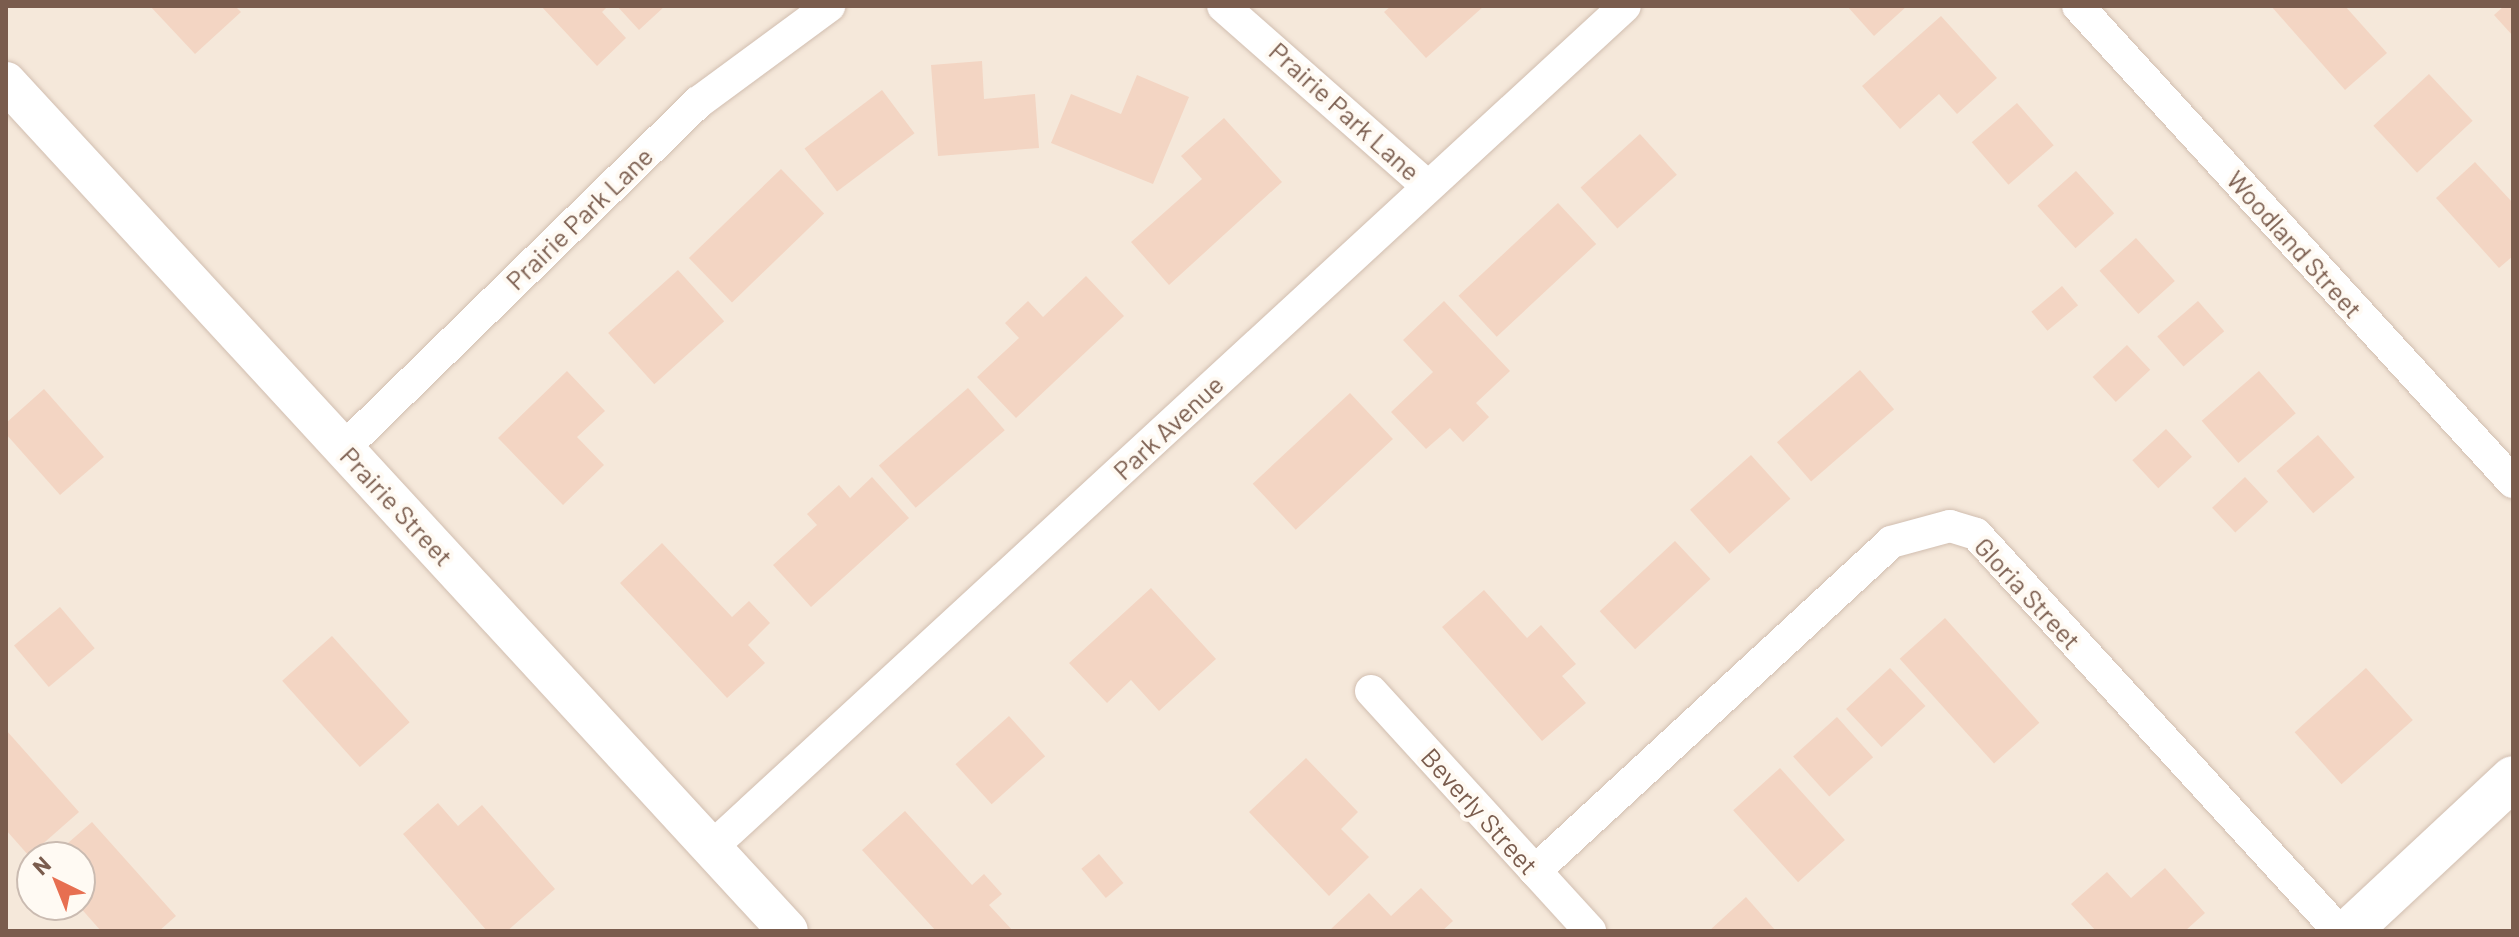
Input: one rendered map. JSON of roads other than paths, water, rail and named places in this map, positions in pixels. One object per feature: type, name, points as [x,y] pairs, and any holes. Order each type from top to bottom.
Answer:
[{"type":"main road","points":[[2349,931],[2513,778]]},
{"type":"street","name":"Prairie Park Lane","points":[[344,448],[699,102],[829,6]]},
{"type":"street","name":"Prairie Park Lane","points":[[1223,6],[1428,187]]},
{"type":"street","name":"Park Avenue","points":[[712,847],[1625,6]]},
{"type":"street","name":"Woodland Street","points":[[2078,6],[2513,482]]},
{"type":"street","name":"Prairie Street","points":[[6,82],[788,931]]},
{"type":"street","name":"Gloria Street","points":[[1535,871],[1891,542],[1950,526],[1976,534],[2339,931]]},
{"type":"street","name":"Beverly Street","points":[[1371,691],[1590,931]]}]
